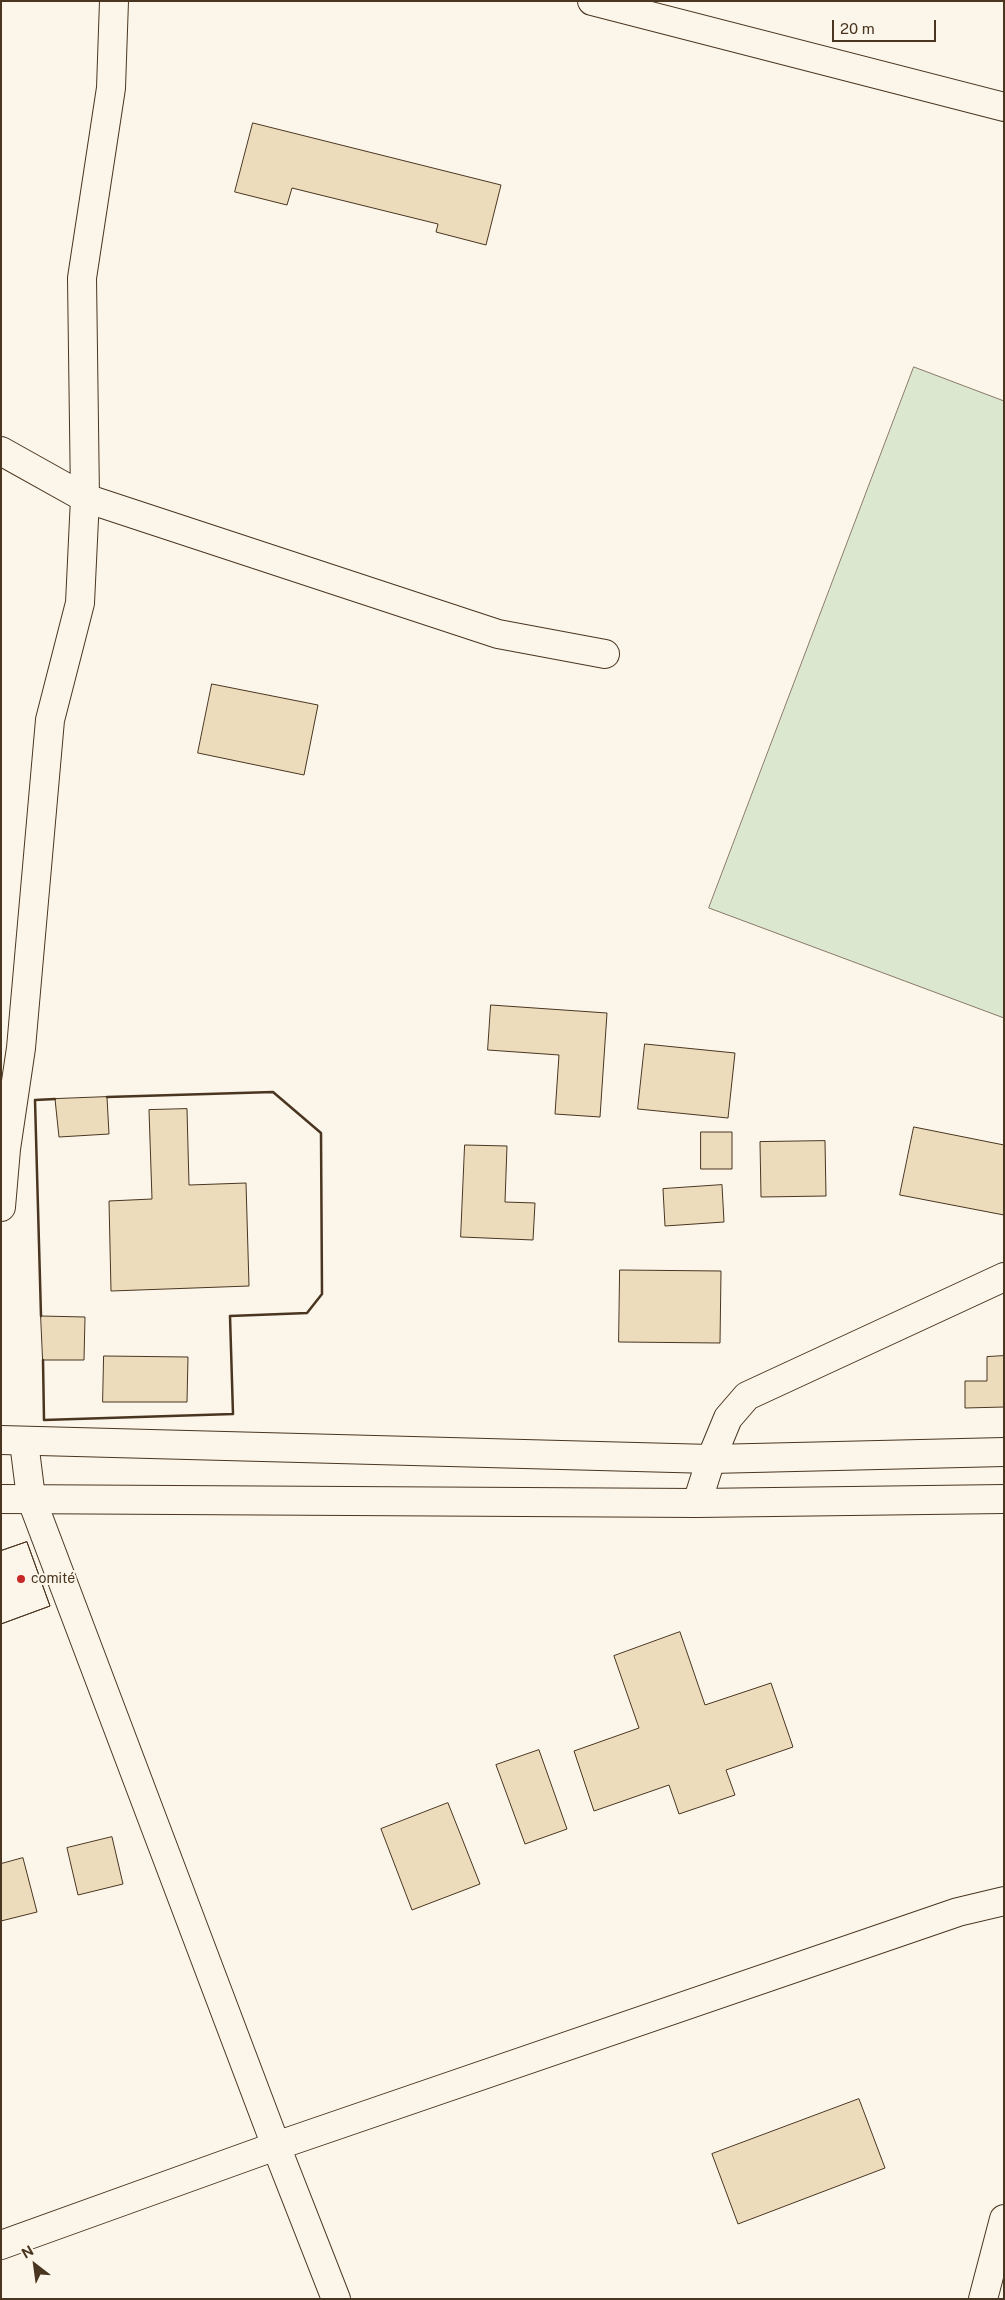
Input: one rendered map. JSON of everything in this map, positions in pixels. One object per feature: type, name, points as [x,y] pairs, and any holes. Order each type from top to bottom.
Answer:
[{"type":"main road","points":[[1,1207],[6,1149],[21,1048],[50,720],[80,603],[85,498],[82,278],[111,88],[114,1]]},
{"type":"main road","points":[[592,1],[1004,107]]},
{"type":"main road","points":[[6,461],[85,498],[498,634],[605,654]]},
{"type":"main road","points":[[697,1503],[711,1459],[728,1418],[747,1396],[1004,1277]]},
{"type":"main road","points":[[336,2299],[276,2146],[31,1498],[13,1441],[711,1459],[1004,1452]]},
{"type":"main road","points":[[1,1499],[697,1503],[1004,1499]]},
{"type":"main road","points":[[1,2245],[276,2146],[958,1912],[1004,1901]]},
{"type":"main road","points":[[983,2299],[1004,2219]]},
{"type":"green space","points":[[914,367],[1004,401],[1004,1018],[709,908]]},
{"type":"building","points":[[253,123],[501,185],[486,245],[436,232],[438,224],[292,188],[287,205],[235,192]]},
{"type":"building","points":[[212,684],[318,705],[304,775],[198,753]]},
{"type":"building","points":[[491,1005],[607,1013],[600,1117],[555,1114],[559,1055],[488,1050]]},
{"type":"building","points":[[645,1044],[735,1053],[728,1118],[638,1109]]},
{"type":"building","points":[[107,1097],[109,1134],[59,1137],[55,1099]]},
{"type":"building","points":[[187,1109],[189,1185],[246,1183],[249,1286],[111,1291],[109,1201],[152,1199],[149,1110]]},
{"type":"building","points":[[914,1127],[1004,1145],[1004,1215],[900,1195]]},
{"type":"building","points":[[701,1132],[732,1132],[732,1169],[701,1169]]},
{"type":"building","points":[[825,1141],[826,1196],[761,1197],[760,1142]]},
{"type":"building","points":[[465,1145],[507,1146],[505,1202],[535,1203],[533,1240],[461,1237]]},
{"type":"building","points":[[722,1185],[724,1222],[665,1226],[663,1189]]},
{"type":"building","points":[[620,1270],[721,1271],[720,1343],[619,1342]]},
{"type":"building","points":[[41,1316],[85,1317],[84,1360],[43,1360]]},
{"type":"building","points":[[104,1356],[188,1357],[187,1402],[103,1402]]},
{"type":"building","points":[[1004,1356],[1004,1407],[965,1408],[965,1381],[987,1381],[987,1357]]},
{"type":"building","name":"comité","points":[[27,1542],[50,1606],[1,1624],[1,1551]]},
{"type":"building","name":"comité","points":[[27,1542],[50,1606],[1,1624],[1,1551]]},
{"type":"building","points":[[680,1632],[705,1705],[771,1683],[793,1747],[726,1770],[735,1795],[679,1814],[669,1785],[594,1811],[574,1751],[639,1728],[614,1656]]},
{"type":"building","points":[[539,1750],[567,1829],[525,1844],[496,1765]]},
{"type":"building","points":[[448,1803],[480,1884],[412,1910],[381,1829]]},
{"type":"building","points":[[112,1837],[123,1884],[78,1895],[67,1848]]},
{"type":"building","points":[[23,1858],[37,1912],[1,1921],[1,1864]]},
{"type":"building","points":[[859,2099],[885,2168],[738,2224],[712,2154]]},
{"type":"wall","points":[[43,1360],[44,1420],[233,1414],[230,1316],[307,1313],[322,1294],[321,1133],[273,1092],[107,1097]]},
{"type":"wall","points":[[41,1316],[35,1100],[55,1099]]},
{"type":"place","name":"comité","points":[[21,1579]]}]
